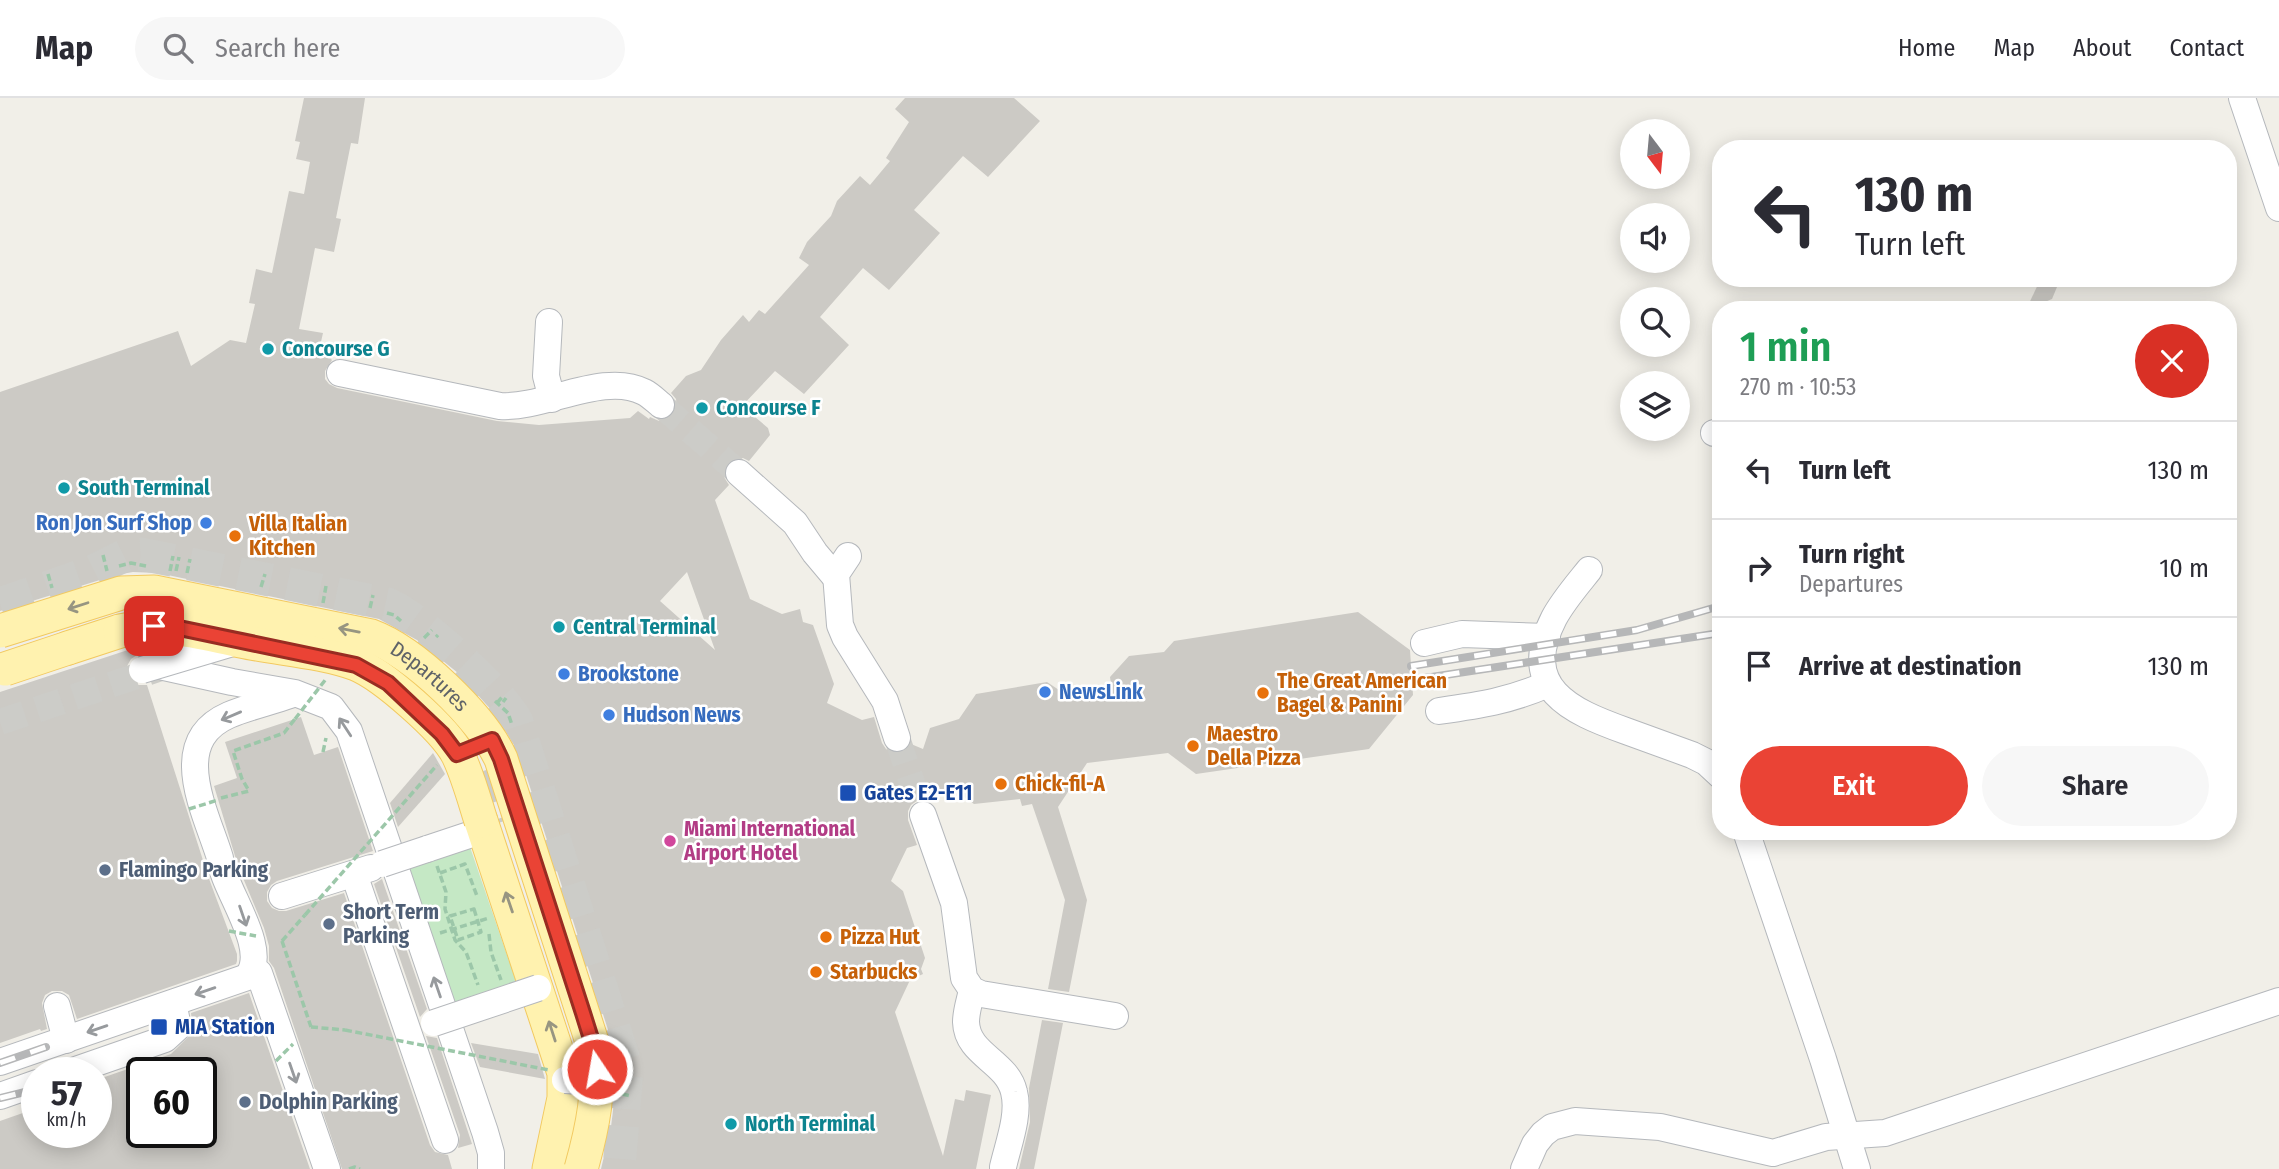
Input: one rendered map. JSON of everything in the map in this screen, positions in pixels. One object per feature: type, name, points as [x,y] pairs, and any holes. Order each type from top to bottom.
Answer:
[{"type":"main road","name":"Departures","points":[[0,631],[113,578],[154,592],[252,609],[358,632],[393,632],[402,652],[464,706],[502,733],[501,759],[596,1058],[581,1169]]},
{"type":"main road","name":"Departures","points":[[0,671],[137,628],[154,626],[184,629],[252,609],[345,662],[367,670],[388,683],[434,726],[484,830],[511,997],[560,1056],[592,1085]]},
{"type":"main road","name":"Departures","points":[[549,1169],[562,1111],[592,1085]]},
{"type":"lane","points":[[2242,98],[2279,208]]},
{"type":"lane","points":[[549,322],[546,376],[552,399]]},
{"type":"lane","points":[[340,373],[500,406],[521,406],[602,387],[623,386],[642,391],[661,405]]},
{"type":"lane","points":[[739,474],[796,523],[815,553],[842,567],[838,616],[843,631],[885,701],[897,738]]},
{"type":"lane","points":[[1589,570],[1555,617],[1547,637],[1543,669],[1548,684],[1559,698],[1595,720],[1692,755],[1712,768]]},
{"type":"lane","points":[[113,578],[137,628]]},
{"type":"lane","points":[[252,609],[153,669],[232,682],[295,706]]},
{"type":"lane","points":[[367,670],[393,632]]},
{"type":"lane","points":[[1424,643],[1462,634],[1547,637]]},
{"type":"lane","points":[[1439,711],[1495,703],[1524,695],[1548,684]]},
{"type":"lane","points":[[327,1169],[259,972],[254,967],[252,946],[240,907],[221,869],[196,781],[196,748],[212,725],[228,715],[295,706],[331,707],[349,731],[353,758],[477,1130],[491,1153],[491,1169]]},
{"type":"lane","points":[[449,758],[502,733]]},
{"type":"lane","points":[[923,815],[954,904],[963,974],[972,990],[981,995],[1115,1016]]},
{"type":"lane","points":[[282,895],[484,830]]},
{"type":"lane","points":[[1749,840],[1857,1169]]},
{"type":"lane","points":[[220,858],[231,873],[242,880]]},
{"type":"lane","points":[[354,874],[445,1140]]},
{"type":"lane","points":[[0,1062],[259,972]]},
{"type":"lane","points":[[972,990],[967,1017],[969,1037],[975,1047],[1005,1072],[1015,1094],[1015,1109],[1003,1167]]},
{"type":"lane","points":[[408,1032],[511,997]]},
{"type":"lane","points":[[1524,1169],[1535,1144],[1543,1134],[1552,1127],[1575,1121],[1660,1127],[1773,1153],[1826,1137],[1885,1133],[2279,1001]]},
{"type":"lane","points":[[57,1006],[59,1042],[64,1057]]},
{"type":"lane","points":[[112,1057],[165,1039],[174,1032],[178,1027],[175,1012],[162,1007]]},
{"type":"lane","points":[[0,1096],[21,1089]]},
{"type":"path","points":[[103,555],[113,578],[131,562],[157,568]]},
{"type":"path","points":[[176,571],[179,557]]},
{"type":"path","points":[[170,570],[197,576]]},
{"type":"path","points":[[252,609],[265,573]]},
{"type":"path","points":[[48,574],[52,588]]},
{"type":"path","points":[[373,596],[369,609],[394,615],[393,632]]},
{"type":"path","points":[[315,599],[328,602]]},
{"type":"path","points":[[414,632],[424,639],[432,629]]},
{"type":"path","points":[[189,809],[249,791],[233,751],[284,733],[295,706],[330,675]]},
{"type":"path","points":[[502,733],[509,713],[495,701],[504,699]]},
{"type":"path","points":[[449,758],[282,941],[311,1027],[345,1030],[631,1096]]},
{"type":"path","points":[[429,848],[446,892],[444,909],[454,940],[511,997]]},
{"type":"path","points":[[440,873],[465,864],[477,897]]},
{"type":"path","points":[[474,909],[481,932],[458,940],[454,928],[450,916],[474,909]]},
{"type":"path","points":[[433,935],[494,916]]},
{"type":"path","points":[[485,918],[491,953],[511,997]]},
{"type":"path","points":[[229,930],[256,936]]},
{"type":"path","points":[[276,1061],[293,1044]]},
{"type":"path","points":[[592,1085],[625,1072],[621,1059]]},
{"type":"path","points":[[349,1169],[360,1169]]},
{"type":"green space","points":[[470,847],[518,987],[457,1008],[409,868]]},
{"type":"building","name":"Central Terminal","points":[[304,98],[365,98],[358,144],[351,143],[336,218],[341,219],[334,252],[315,248],[299,329],[323,333],[318,355],[332,360],[325,371],[325,379],[329,384],[337,388],[497,421],[539,425],[630,418],[638,411],[649,419],[650,417],[659,421],[673,416],[677,407],[676,399],[671,393],[686,376],[701,370],[721,340],[743,315],[749,322],[759,310],[765,314],[809,265],[799,258],[807,242],[831,216],[837,201],[860,176],[870,185],[890,161],[886,158],[909,122],[895,109],[905,98],[1014,98],[1040,121],[988,177],[963,156],[914,210],[940,233],[889,290],[863,268],[820,317],[849,345],[804,394],[775,371],[742,406],[768,428],[770,435],[749,461],[735,458],[727,463],[724,477],[729,485],[715,500],[750,599],[782,614],[800,609],[803,622],[813,625],[834,684],[827,703],[862,720],[874,717],[882,743],[893,753],[902,753],[911,744],[923,749],[930,728],[959,719],[976,694],[1047,682],[1071,698],[1112,691],[1110,677],[1129,656],[1164,652],[1174,641],[1358,612],[1410,650],[1413,695],[1369,749],[1196,774],[1168,753],[1087,763],[1058,807],[1087,900],[1069,992],[1048,989],[1065,900],[1032,804],[1022,806],[1020,799],[974,804],[955,790],[933,797],[930,802],[918,800],[911,805],[908,820],[917,845],[907,848],[891,881],[903,891],[925,958],[921,969],[923,974],[910,980],[895,1012],[943,1156],[955,1099],[964,1101],[966,1090],[991,1095],[976,1169],[601,1169],[611,1127],[615,1094],[615,1059],[611,1039],[519,753],[494,713],[458,673],[417,640],[379,619],[158,573],[133,572],[116,575],[0,611],[0,392],[178,331],[191,366],[230,340],[246,343],[255,304],[249,303],[256,269],[272,273],[289,191],[304,194],[310,162],[296,159],[300,142],[295,141]],"holes":[[[687,572],[715,650],[660,601]]]},
{"type":"building","points":[[2037,287],[2057,287],[2052,299],[2030,301]]},
{"type":"building","name":"Flamingo Parking","points":[[134,648],[137,655],[127,666],[127,675],[138,685],[147,685],[208,876],[237,954],[236,964],[77,1019],[69,995],[62,991],[52,991],[45,995],[42,1003],[47,1029],[0,1043],[0,692]]},
{"type":"building","name":"Short Term Parking","points":[[301,717],[314,755],[338,747],[373,851],[277,881],[267,892],[267,901],[272,908],[286,911],[344,893],[430,1145],[435,1152],[448,1155],[452,1169],[342,1169],[274,968],[269,961],[269,946],[264,928],[238,866],[214,786],[237,778],[225,742]]},
{"type":"building","points":[[433,753],[445,774],[398,827],[390,803]]},
{"type":"building","points":[[382,879],[427,1009],[420,1017],[374,884]]},
{"type":"building","name":"Dolphin Parking","points":[[249,993],[310,1169],[0,1169],[0,1121],[21,1114],[21,1148],[112,1148],[112,1074],[126,1070],[126,1148],[217,1148],[217,1057],[162,1057],[171,1054],[193,1032],[191,1013]]},
{"type":"building","points":[[1042,1020],[1063,1023],[1034,1169],[1019,1169],[1030,1122],[1029,1088]]},
{"type":"building","points":[[426,1036],[437,1038],[472,1144],[458,1148],[460,1135]]},
{"type":"building","points":[[471,1043],[538,1054],[545,1079],[480,1067]]},
{"type":"tunnel","points":[[661,405],[739,473]]},
{"type":"tunnel","points":[[0,604],[89,573],[125,555],[141,554],[388,604],[420,624],[459,657],[495,693],[517,722],[627,1069],[619,1169]]},
{"type":"tunnel","points":[[142,636],[164,667]]},
{"type":"tunnel","points":[[0,722],[164,667]]},
{"type":"tunnel","points":[[463,726],[481,755],[504,821]]},
{"type":"tunnel","points":[[897,738],[923,815]]},
{"type":"railway","points":[[1411,666],[1637,630],[1712,608]]},
{"type":"railway","points":[[1412,680],[1712,634]]},
{"type":"railway","points":[[0,1063],[46,1047]]},
{"type":"railway","points":[[0,1098],[21,1093]]},
{"type":"place","name":"Concourse G","points":[[268,349]]},
{"type":"place","name":"Concourse F","points":[[702,408]]},
{"type":"place","name":"South Terminal","points":[[64,488]]},
{"type":"place","name":"Ron Jon Surf Shop","points":[[206,523]]},
{"type":"place","name":"Villa Italian Kitchen","points":[[235,536]]},
{"type":"place","name":"Central Terminal","points":[[559,627]]},
{"type":"place","name":"Brookstone","points":[[564,674]]},
{"type":"place","name":"NewsLink","points":[[1045,692]]},
{"type":"place","name":"The Great American Bagel & Panini","points":[[1263,693]]},
{"type":"place","name":"Hudson News","points":[[609,715]]},
{"type":"place","name":"Maestro Della Pizza","points":[[1193,746]]},
{"type":"place","name":"Chick-fil-A","points":[[1001,784]]},
{"type":"place","name":"Gates E2-E11","points":[[848,793]]},
{"type":"place","name":"Miami International Airport Hotel","points":[[670,841]]},
{"type":"place","name":"Flamingo Parking","points":[[105,870]]},
{"type":"place","name":"Short Term Parking","points":[[329,924]]},
{"type":"place","name":"Pizza Hut","points":[[826,937]]},
{"type":"place","name":"Starbucks","points":[[816,972]]},
{"type":"place","name":"MIA Station","points":[[159,1027]]},
{"type":"place","name":"Dolphin Parking","points":[[245,1102]]},
{"type":"place","name":"North Terminal","points":[[731,1124]]},
{"type":"route","points":[[154,626],[184,629],[356,665],[388,683],[442,734],[457,754],[492,740],[501,759],[583,1013],[597,1069]]}]
